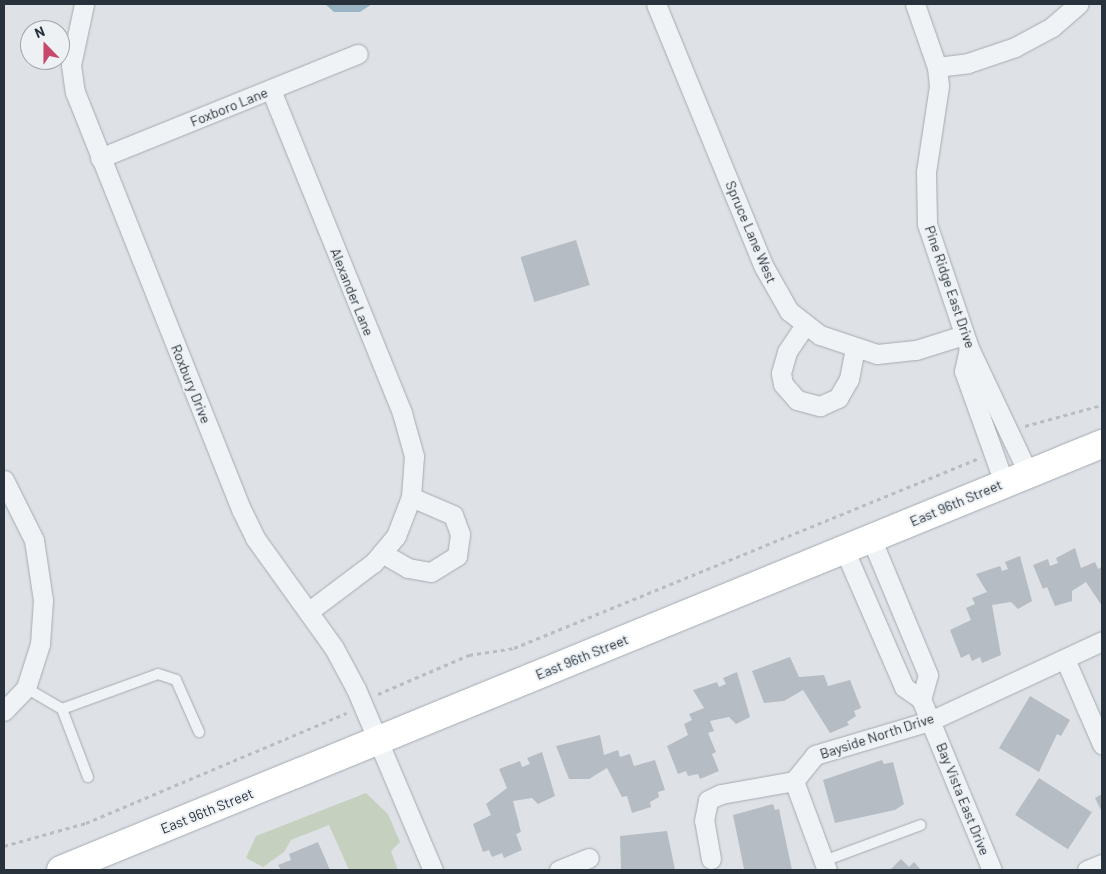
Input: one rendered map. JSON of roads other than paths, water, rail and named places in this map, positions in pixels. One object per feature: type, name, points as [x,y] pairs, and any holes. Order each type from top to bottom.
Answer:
[{"type":"main road","name":"East 96th Street","points":[[61,870],[1102,444]]},
{"type":"street","name":"Roxbury Drive","points":[[84,4],[71,65],[75,92],[242,511],[255,538],[334,648],[380,740],[433,870]]},
{"type":"street","name":"Spruce Lane West","points":[[656,4],[764,267],[789,311],[805,325],[855,349],[878,354],[916,350],[967,341]]},
{"type":"street","name":"Pine Ridge East Drive","points":[[915,4],[937,67],[939,86],[926,172],[926,224],[967,341],[1012,436],[1016,478]]},
{"type":"street","points":[[937,67],[968,63],[1015,47],[1052,27],[1078,4]]},
{"type":"street","name":"Foxboro Lane","points":[[100,158],[358,54]]},
{"type":"street","name":"Alexander Lane","points":[[271,90],[402,413],[414,456],[411,497],[402,524],[382,553],[308,612]]},
{"type":"street","points":[[805,325],[787,352],[781,372],[783,384],[797,400],[820,406],[838,398],[849,379],[855,349]]},
{"type":"street","points":[[967,341],[964,372],[991,450],[1016,478]]},
{"type":"street","points":[[4,480],[25,516],[41,572],[40,644],[26,688],[4,711]]},
{"type":"street","points":[[382,553],[408,568],[431,572],[457,556],[460,534],[453,515],[411,497]]},
{"type":"street","points":[[871,538],[928,675],[921,700]]},
{"type":"street","name":"Bay Vista East Drive","points":[[844,549],[904,687],[921,700],[992,870]]},
{"type":"street","name":"Bayside North Drive","points":[[794,781],[815,755],[930,721],[1102,641]]},
{"type":"street","points":[[1065,659],[1102,744]]},
{"type":"street","points":[[711,859],[704,821],[708,800],[720,794],[794,781],[826,866]]},
{"type":"street","points":[[559,870],[589,858]]},
{"type":"street","points":[[1086,870],[1102,864]]},
{"type":"lane","points":[[62,709],[158,674],[176,680],[199,732]]},
{"type":"lane","points":[[26,688],[62,709],[88,778]]},
{"type":"lane","points":[[826,866],[920,825]]},
{"type":"water","points":[[325,4],[372,4],[360,12],[334,12]]}]
